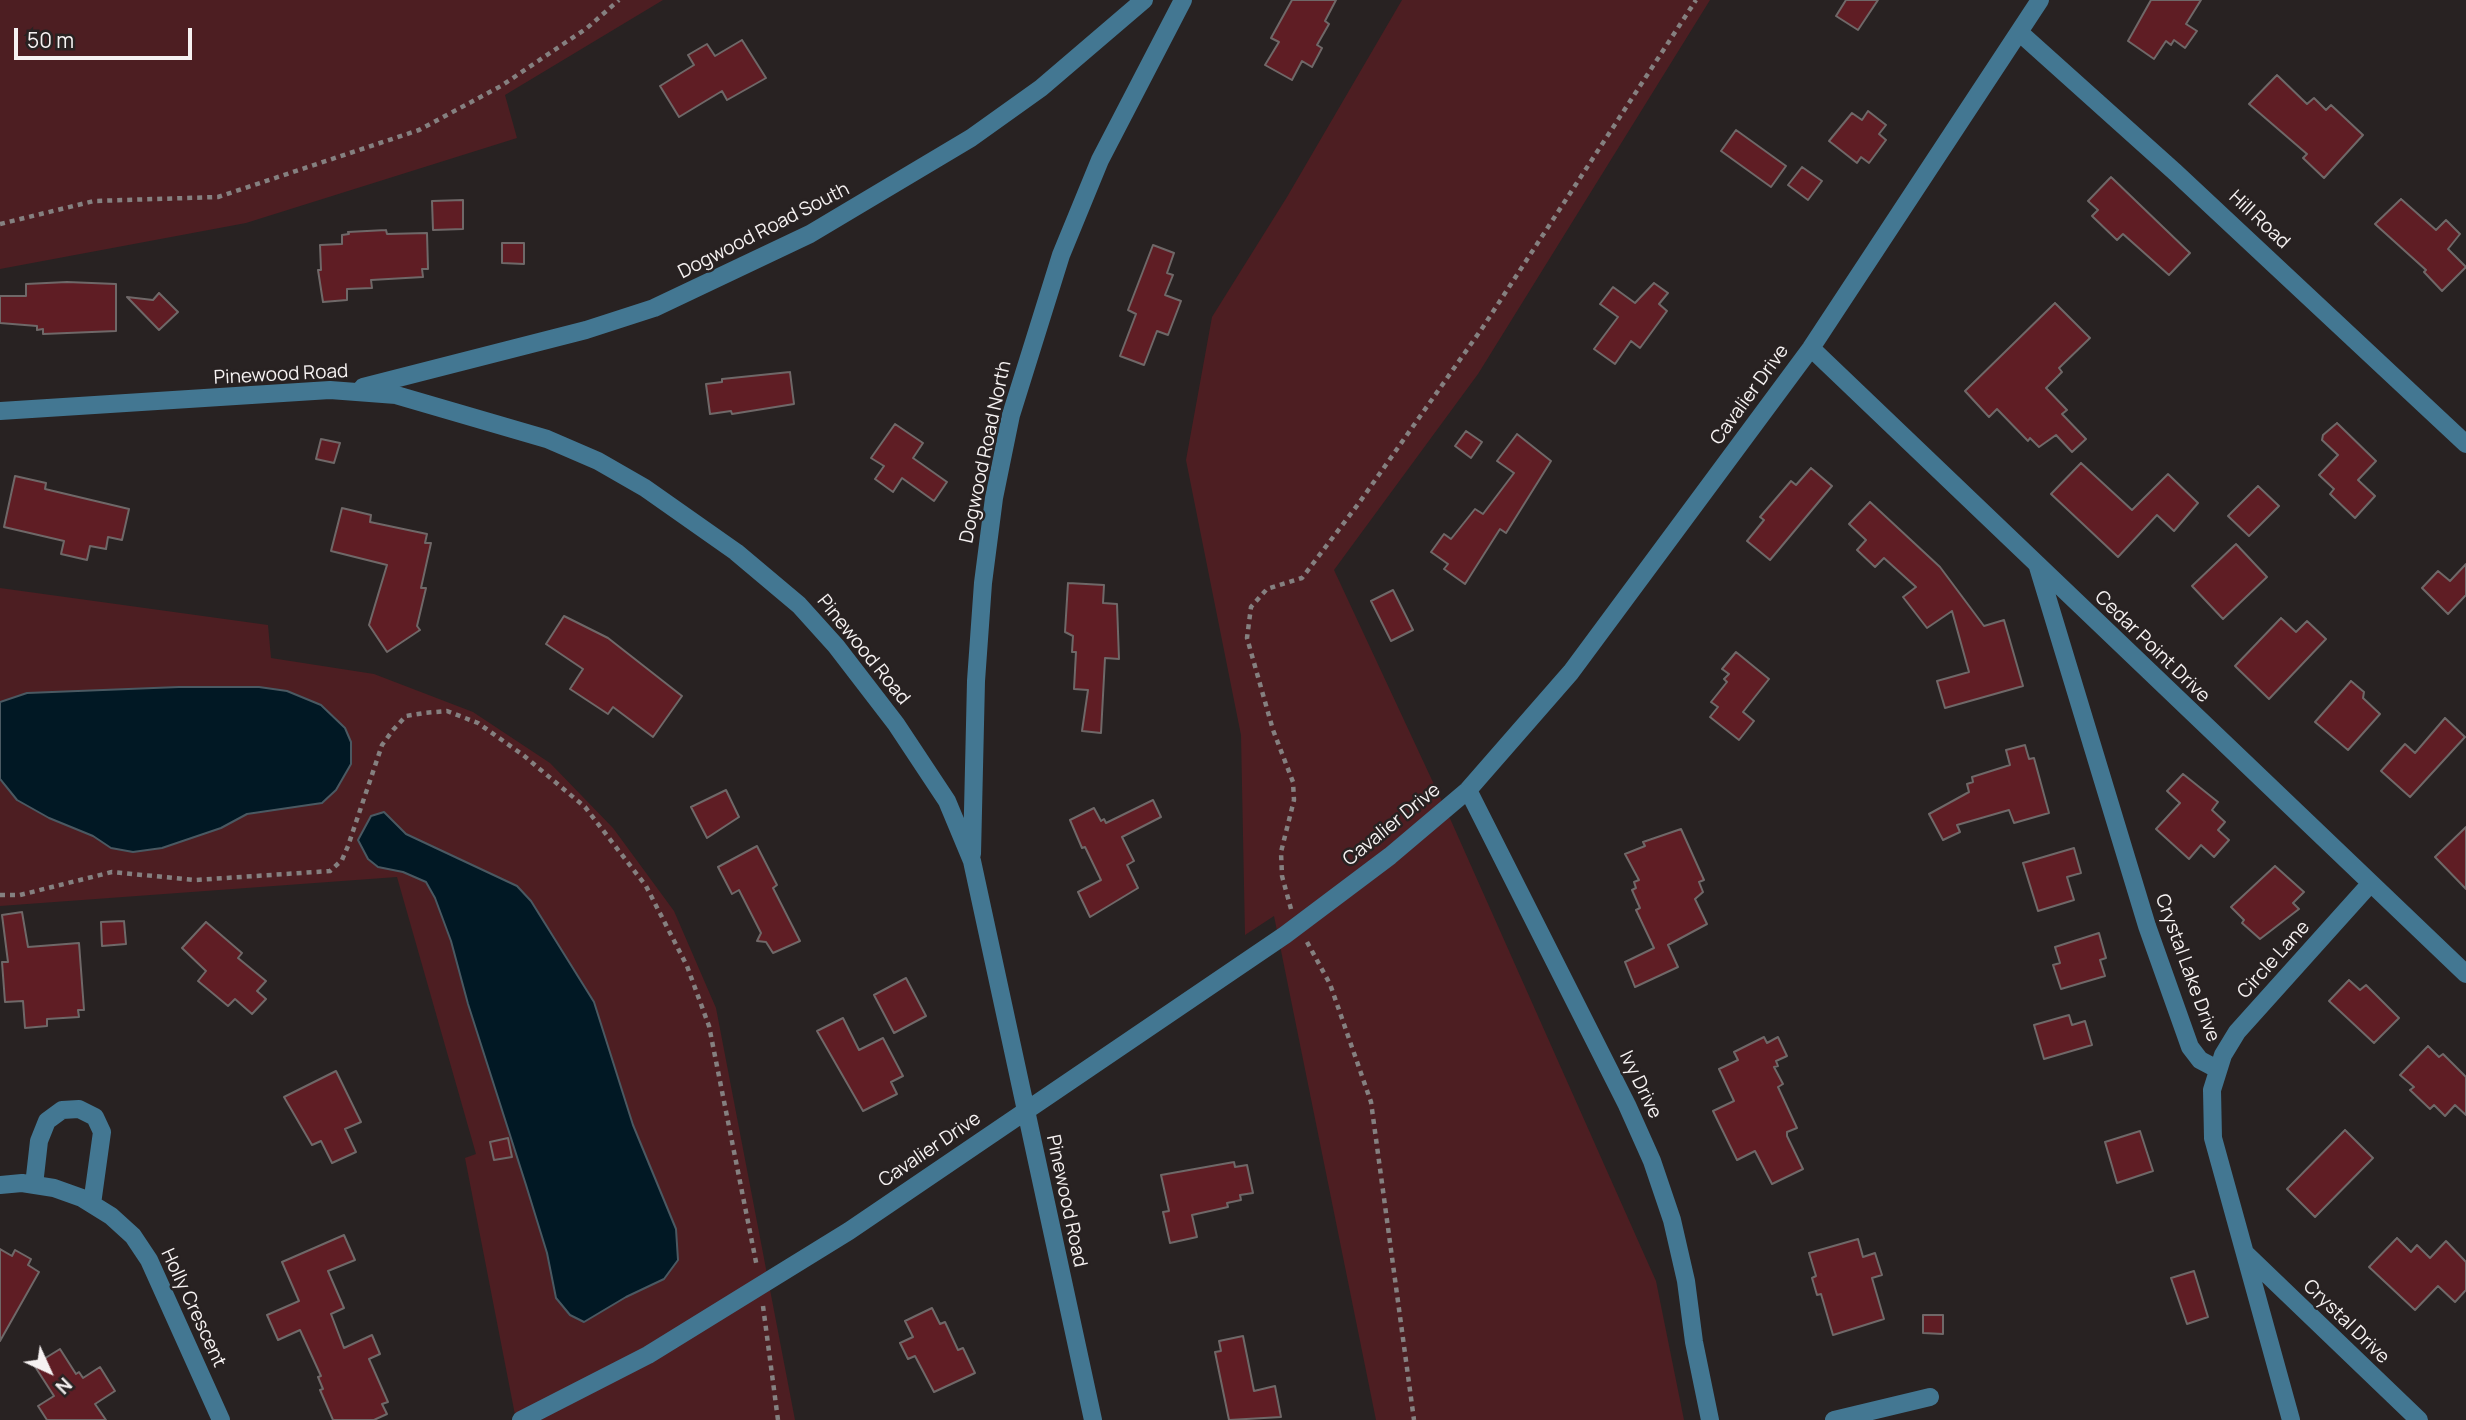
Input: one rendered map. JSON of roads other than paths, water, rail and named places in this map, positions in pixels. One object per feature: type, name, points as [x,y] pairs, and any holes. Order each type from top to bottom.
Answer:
[{"type":"street","name":"Dogwood Road South","points":[[349,391],[586,330],[654,307],[713,282],[810,234],[971,138],[1041,88],[1144,0]]},
{"type":"street","name":"Dogwood Road North","points":[[972,861],[976,681],[983,583],[994,498],[1011,415],[1061,256],[1100,160],[1183,0]]},
{"type":"street","name":"Cavalier Drive","points":[[521,1420],[648,1355],[849,1231],[1298,925],[1390,856],[1468,790],[1571,672],[1811,348],[2040,0]]},
{"type":"street","name":"Hill Road","points":[[2019,32],[2175,172],[2466,444]]},
{"type":"street","name":"Cedar Point Drive","points":[[1811,348],[2159,684],[2312,825],[2466,974]]},
{"type":"street","name":"Pinewood Road","points":[[0,411],[349,391],[396,395],[547,439],[597,461],[646,488],[736,552],[799,604],[844,655],[896,724],[947,802],[972,861],[1093,1420]]},
{"type":"street","name":"Crystal Lake Drive","points":[[2038,565],[2147,926],[2186,1035],[2200,1060],[2217,1069],[2210,1111],[2213,1138],[2291,1420]]},
{"type":"street","name":"Ivy Drive","points":[[1468,790],[1653,1161],[1672,1220],[1686,1280],[1694,1342],[1710,1420]]},
{"type":"street","name":"Circle Lane","points":[[2217,1069],[2237,1032],[2370,884]]},
{"type":"street","points":[[34,1185],[39,1141],[47,1121],[62,1111],[79,1109],[95,1117],[102,1132],[92,1204]]},
{"type":"street","name":"Holly Crescent","points":[[0,1185],[54,1188],[92,1204],[111,1216],[132,1236],[149,1260],[221,1420]]},
{"type":"street","name":"Crystal Drive","points":[[2245,1253],[2419,1420]]},
{"type":"street","points":[[1834,1420],[1930,1397]]},
{"type":"water","points":[[259,687],[287,691],[321,705],[345,728],[351,742],[351,764],[336,790],[322,803],[247,814],[221,828],[162,848],[133,852],[111,848],[93,836],[49,818],[17,800],[0,779],[0,702],[27,693]]},
{"type":"water","points":[[384,812],[406,834],[517,886],[531,901],[594,1002],[633,1125],[676,1229],[678,1260],[664,1279],[626,1297],[584,1322],[570,1315],[556,1298],[547,1253],[468,1004],[451,941],[435,898],[426,882],[403,872],[378,867],[368,859],[358,840],[371,816]]}]
